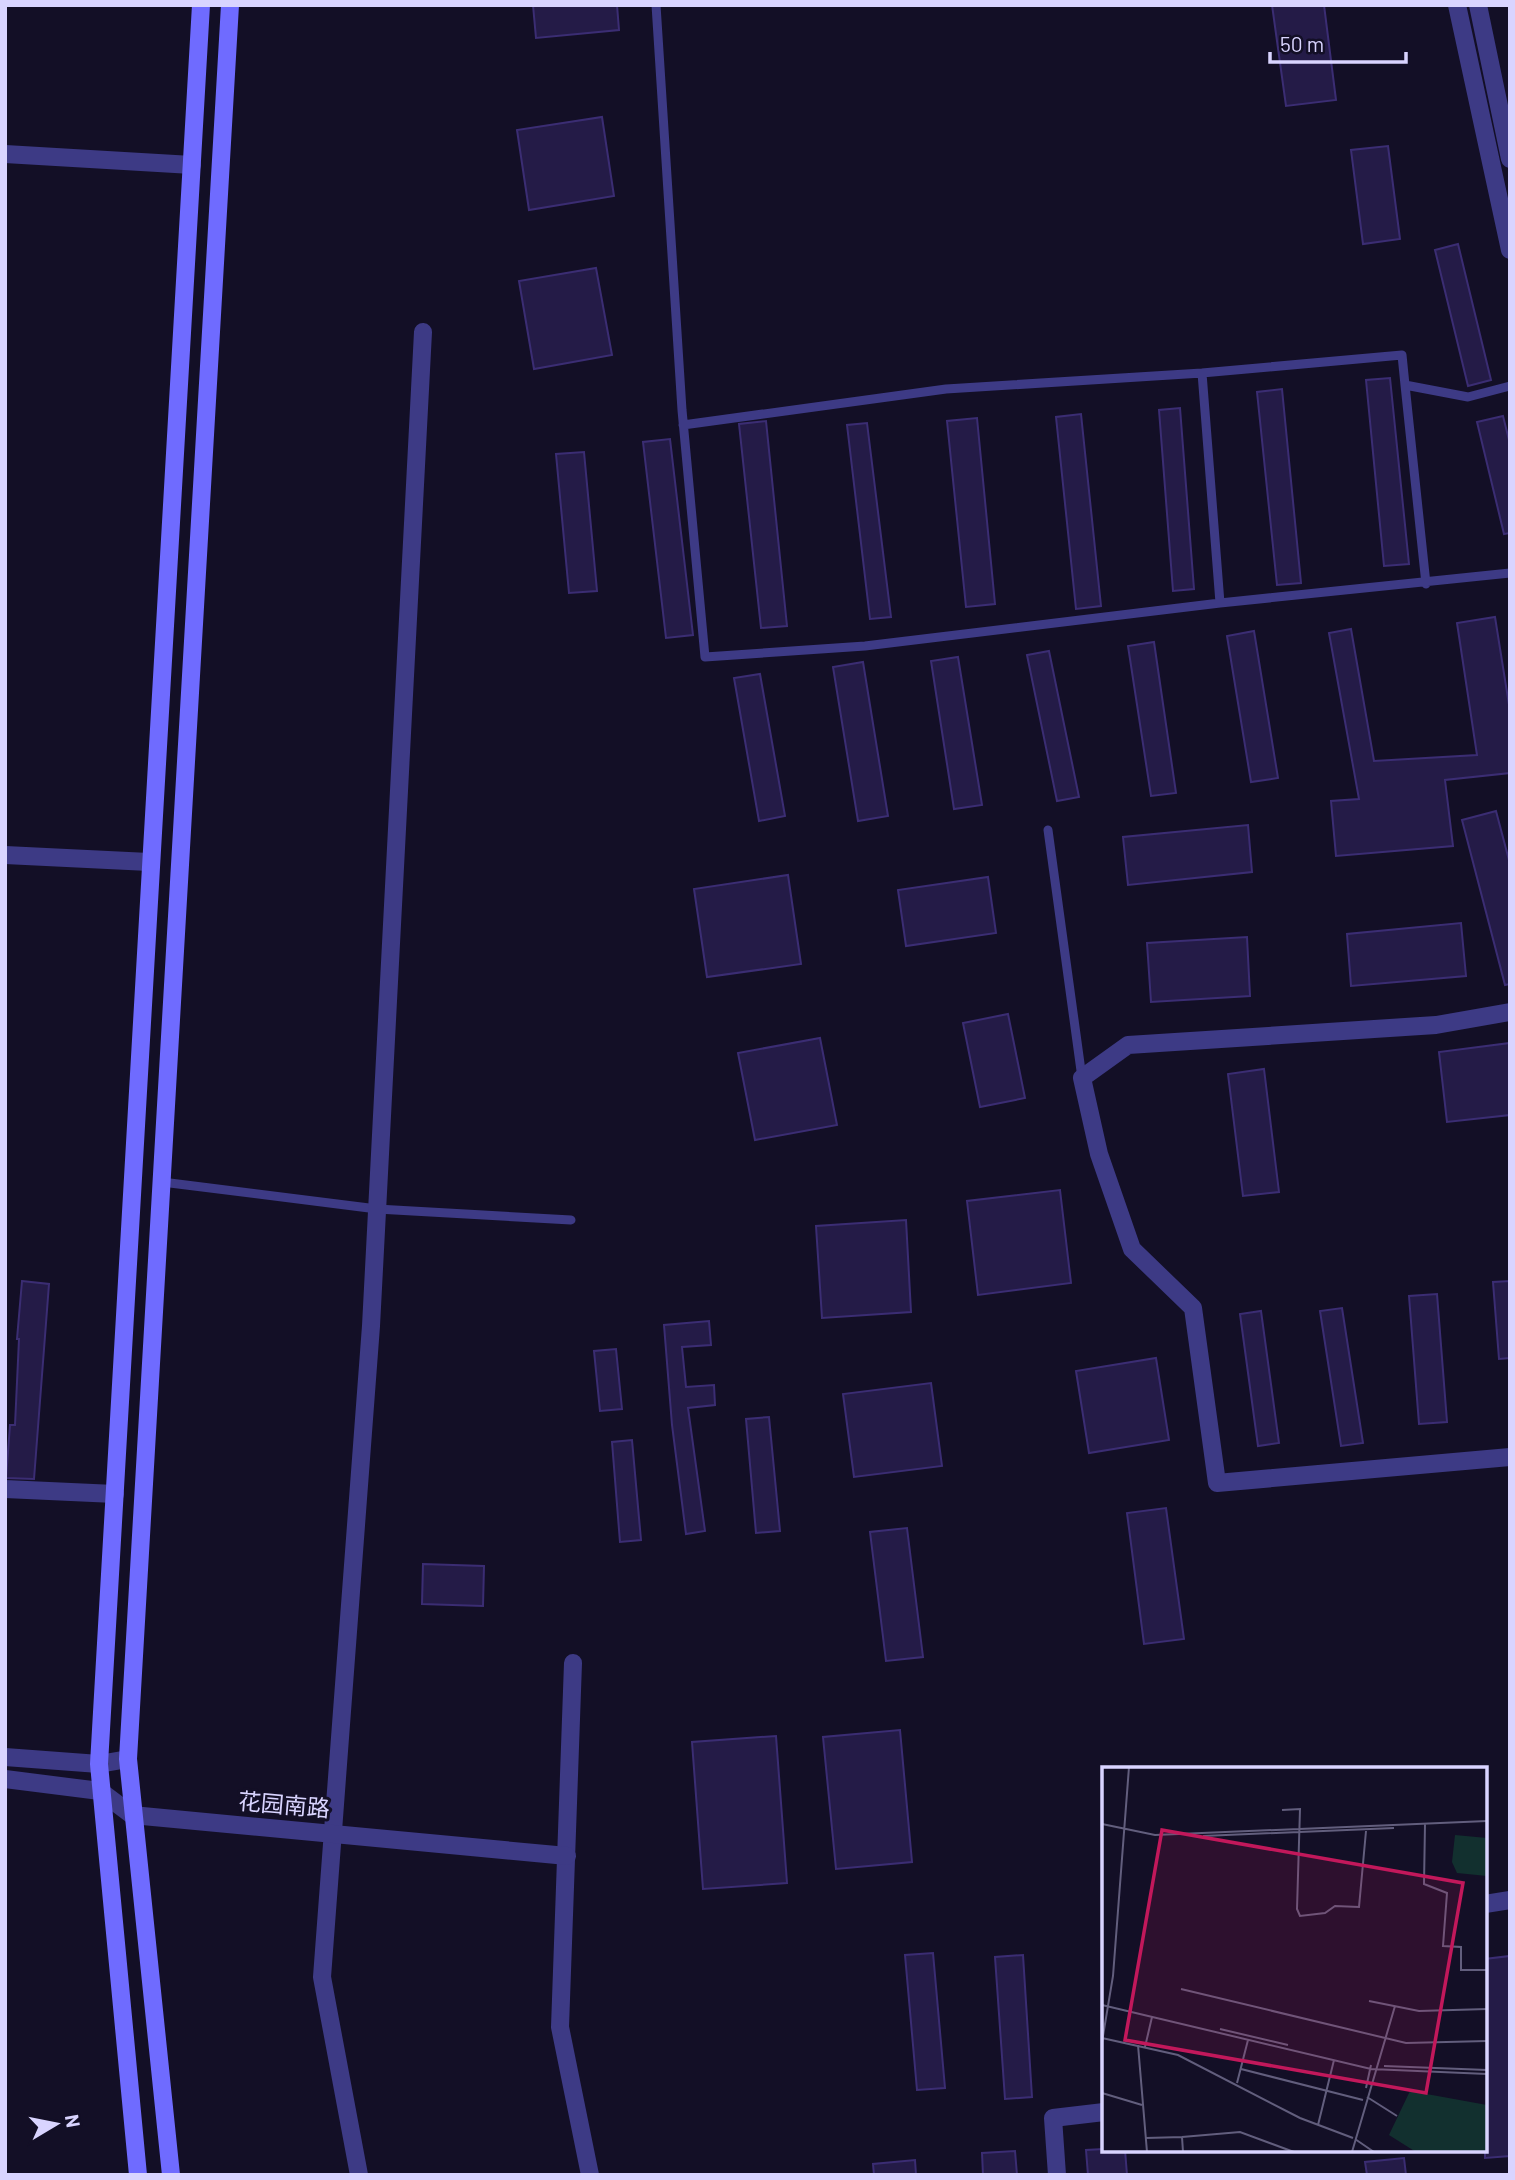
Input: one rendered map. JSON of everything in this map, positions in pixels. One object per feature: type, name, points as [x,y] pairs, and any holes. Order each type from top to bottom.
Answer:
[{"type":"main road","points":[[138,2175],[99,1764],[149,862],[201,5]]},
{"type":"main road","points":[[171,2175],[128,1759],[230,5]]},
{"type":"street","points":[[1457,5],[1510,250]]},
{"type":"street","points":[[1478,5],[1510,159]]},
{"type":"street","points":[[5,153],[192,165]]},
{"type":"street","points":[[359,2175],[322,1977],[335,1834],[377,1209],[423,332]]},
{"type":"street","points":[[5,855],[149,862]]},
{"type":"street","points":[[1510,1012],[1436,1026],[1128,1045],[1082,1078],[1099,1154],[1132,1250],[1193,1308],[1217,1482],[1510,1457]]},
{"type":"street","points":[[5,1489],[115,1494]]},
{"type":"street","points":[[573,1663],[560,2027],[590,2175]]},
{"type":"street","points":[[5,1756],[99,1764],[128,1759]]},
{"type":"street","points":[[5,1779],[100,1791],[132,1815]]},
{"type":"street","name":"花园南路","points":[[132,1815],[567,1856]]},
{"type":"street","points":[[1487,1904],[1510,1900]]},
{"type":"street","points":[[1057,2175],[1053,2118],[1102,2112]]},
{"type":"lane","points":[[656,5],[683,425],[705,657],[865,646],[1220,603],[1426,584],[1510,573]]},
{"type":"lane","points":[[683,425],[946,389],[1202,373],[1402,355],[1426,584]]},
{"type":"lane","points":[[1202,373],[1220,603]]},
{"type":"lane","points":[[1405,385],[1468,397],[1510,386]]},
{"type":"lane","points":[[1048,830],[1082,1078]]},
{"type":"lane","points":[[162,1182],[377,1209],[571,1220]]},
{"type":"building","points":[[533,5],[617,5],[619,30],[536,38]]},
{"type":"building","points":[[1272,5],[1324,5],[1336,100],[1286,106]]},
{"type":"building","points":[[602,117],[614,196],[529,210],[517,130]]},
{"type":"building","points":[[1388,146],[1400,239],[1363,244],[1351,150]]},
{"type":"building","points":[[1458,244],[1491,380],[1468,386],[1435,250]]},
{"type":"building","points":[[596,268],[612,355],[534,369],[519,281]]},
{"type":"building","points":[[1390,378],[1409,564],[1384,566],[1366,380]]},
{"type":"building","points":[[1282,389],[1301,583],[1277,585],[1257,392]]},
{"type":"building","points":[[1180,408],[1194,589],[1173,591],[1159,410]]},
{"type":"building","points":[[1081,414],[1101,606],[1076,609],[1056,417]]},
{"type":"building","points":[[1503,416],[1510,444],[1510,533],[1504,534],[1477,422]]},
{"type":"building","points":[[977,418],[995,604],[966,607],[947,421]]},
{"type":"building","points":[[766,421],[787,626],[761,628],[739,424]]},
{"type":"building","points":[[867,423],[891,617],[870,619],[847,425]]},
{"type":"building","points":[[670,439],[693,635],[666,638],[643,442]]},
{"type":"building","points":[[584,452],[597,591],[569,593],[556,454]]},
{"type":"building","points":[[1495,617],[1510,711],[1510,773],[1445,780],[1453,846],[1336,856],[1331,801],[1359,799],[1329,633],[1351,629],[1374,761],[1477,755],[1457,623]]},
{"type":"building","points":[[1254,631],[1278,778],[1251,782],[1227,636]]},
{"type":"building","points":[[1154,642],[1176,793],[1151,796],[1128,646]]},
{"type":"building","points":[[1049,651],[1079,797],[1057,801],[1027,655]]},
{"type":"building","points":[[958,657],[982,805],[954,809],[931,661]]},
{"type":"building","points":[[863,662],[888,816],[858,821],[833,667]]},
{"type":"building","points":[[760,674],[785,816],[759,821],[734,678]]},
{"type":"building","points":[[1496,811],[1510,864],[1510,984],[1505,985],[1462,820]]},
{"type":"building","points":[[1248,825],[1252,872],[1128,885],[1123,837]]},
{"type":"building","points":[[788,875],[801,964],[707,977],[694,889]]},
{"type":"building","points":[[988,877],[996,933],[906,946],[898,890]]},
{"type":"building","points":[[1461,923],[1466,976],[1351,986],[1347,934]]},
{"type":"building","points":[[1247,937],[1250,996],[1151,1002],[1147,943]]},
{"type":"building","points":[[1008,1014],[1025,1098],[980,1107],[963,1023]]},
{"type":"building","points":[[820,1038],[837,1125],[755,1140],[738,1053]]},
{"type":"building","points":[[1510,1043],[1510,1115],[1447,1122],[1439,1052]]},
{"type":"building","points":[[1264,1069],[1279,1192],[1243,1196],[1228,1074]]},
{"type":"building","points":[[1060,1190],[1071,1283],[978,1295],[967,1201]]},
{"type":"building","points":[[906,1220],[911,1312],[822,1318],[816,1226]]},
{"type":"building","points":[[22,1281],[49,1284],[34,1479],[6,1478],[10,1425],[15,1425],[17,1339]]},
{"type":"building","points":[[1510,1281],[1510,1358],[1499,1359],[1493,1282]]},
{"type":"building","points":[[1437,1294],[1447,1422],[1419,1424],[1409,1296]]},
{"type":"building","points":[[1342,1308],[1363,1443],[1341,1446],[1320,1311]]},
{"type":"building","points":[[1261,1311],[1279,1443],[1258,1446],[1240,1314]]},
{"type":"building","points":[[709,1321],[711,1345],[682,1347],[686,1387],[714,1385],[715,1405],[688,1408],[705,1531],[686,1534],[672,1425],[664,1325]]},
{"type":"building","points":[[616,1349],[622,1409],[600,1411],[594,1351]]},
{"type":"building","points":[[1156,1358],[1169,1440],[1089,1453],[1076,1371]]},
{"type":"building","points":[[931,1383],[942,1466],[854,1477],[843,1394]]},
{"type":"building","points":[[769,1417],[780,1531],[756,1533],[746,1419]]},
{"type":"building","points":[[632,1440],[641,1540],[620,1542],[612,1442]]},
{"type":"building","points":[[1166,1508],[1184,1639],[1144,1644],[1127,1513]]},
{"type":"building","points":[[907,1528],[923,1657],[886,1661],[870,1532]]},
{"type":"building","points":[[423,1564],[484,1566],[483,1606],[422,1604]]},
{"type":"building","points":[[900,1730],[912,1862],[836,1869],[823,1737]]},
{"type":"building","points":[[776,1736],[787,1883],[703,1889],[692,1742]]},
{"type":"building","points":[[933,1953],[945,2088],[917,2090],[905,1955]]},
{"type":"building","points":[[1023,1955],[1032,2097],[1005,2099],[995,1957]]},
{"type":"building","points":[[1510,1956],[1510,2156],[1485,2158],[1487,2152],[1487,1959]]},
{"type":"building","points":[[1086,2150],[1125,2152],[1127,2175],[1088,2175]]},
{"type":"building","points":[[1015,2151],[1017,2175],[983,2175],[982,2153]]},
{"type":"building","points":[[1404,2158],[1406,2175],[1367,2175],[1365,2162]]},
{"type":"building","points":[[915,2160],[916,2175],[874,2175],[873,2164]]}]
